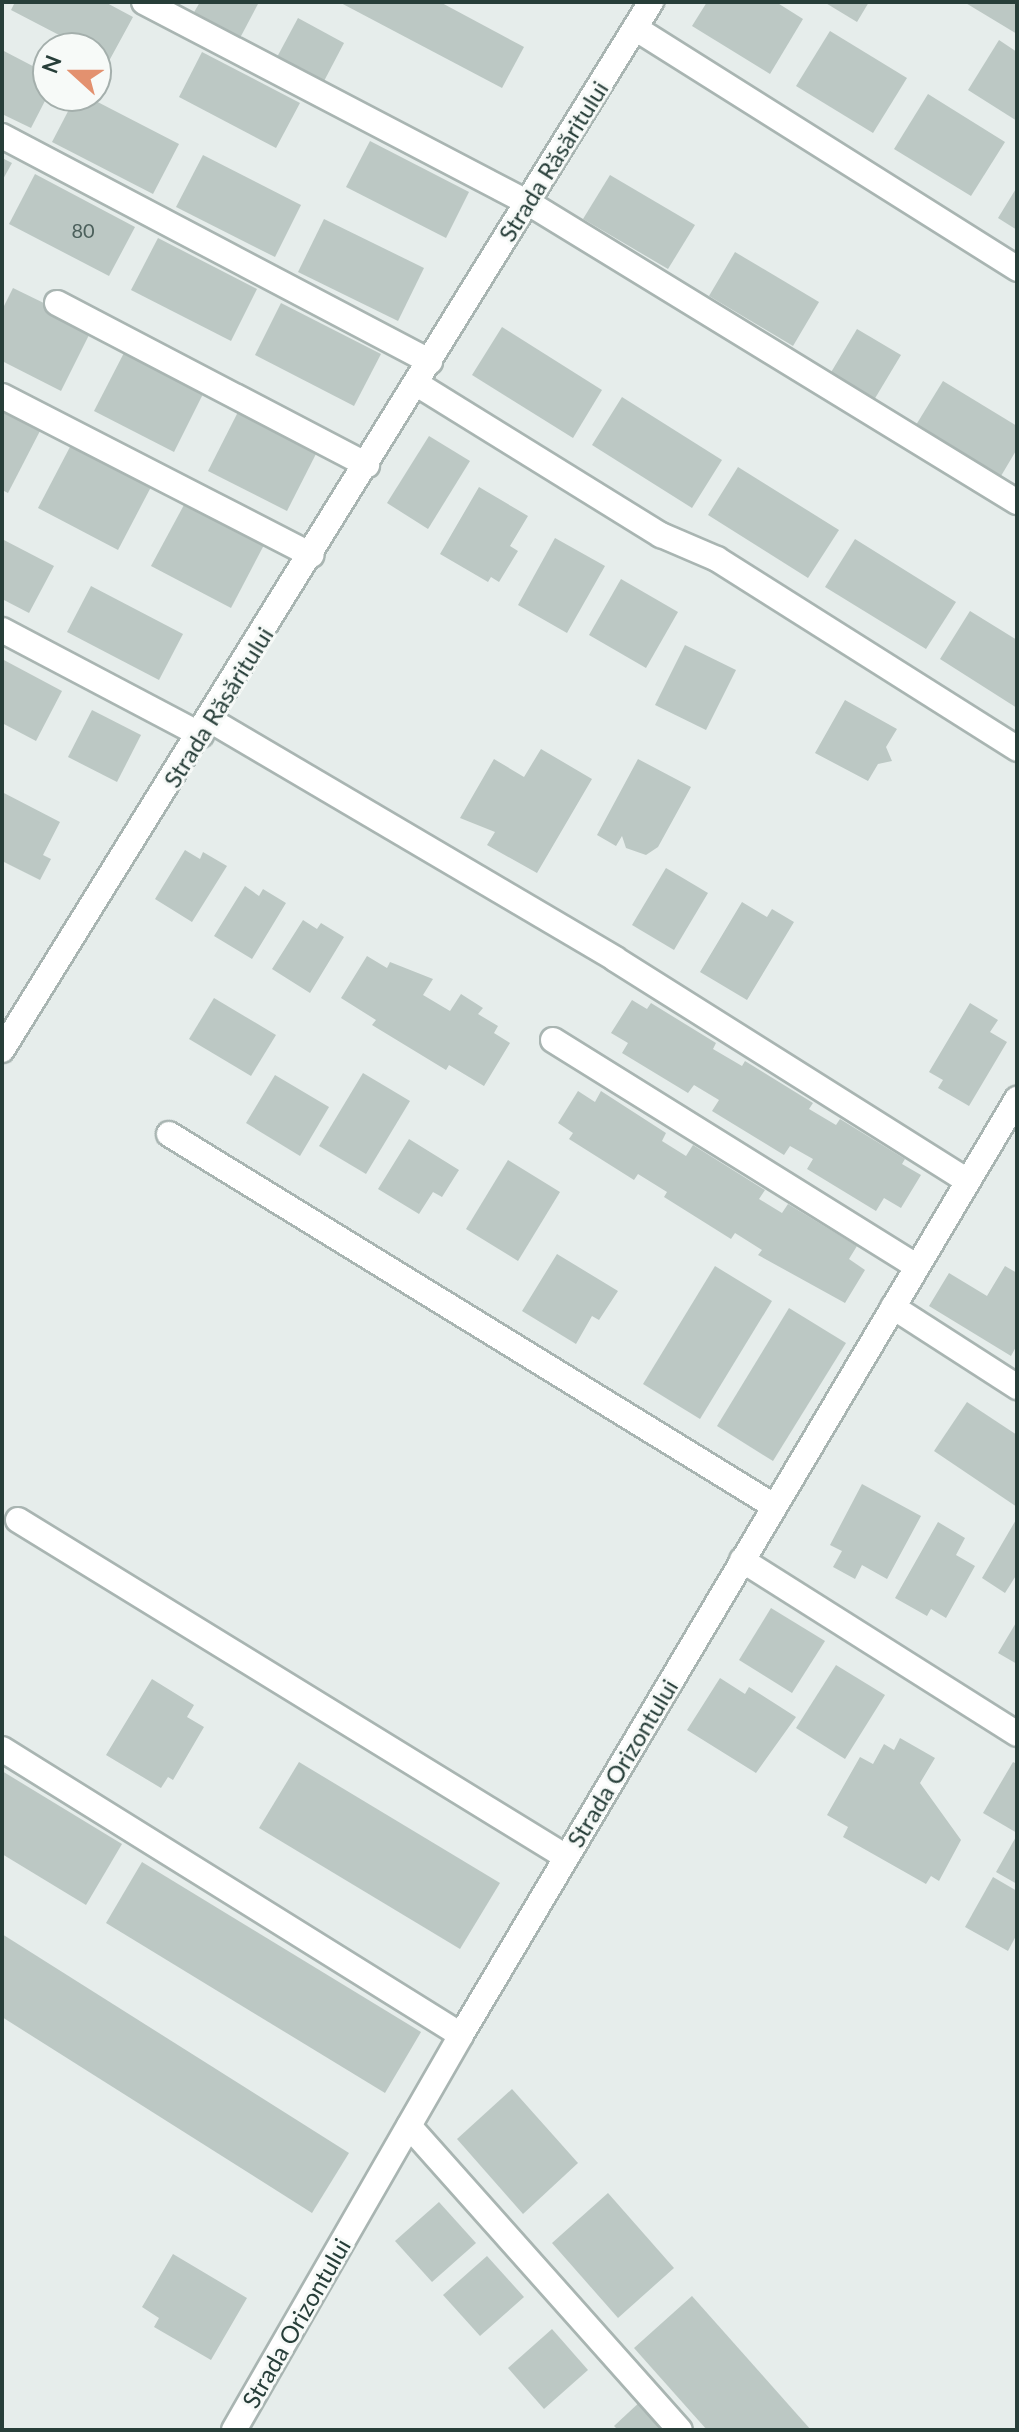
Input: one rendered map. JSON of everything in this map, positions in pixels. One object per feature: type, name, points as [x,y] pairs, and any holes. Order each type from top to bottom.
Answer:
[{"type":"street","points":[[144,2],[527,202],[1017,502]]},
{"type":"street","name":"Strada Răsăritului","points":[[2,1050],[206,727],[651,2]]},
{"type":"street","points":[[635,28],[1017,269]]},
{"type":"street","points":[[2,136],[430,362]]},
{"type":"street","points":[[57,303],[367,465]]},
{"type":"street","points":[[417,384],[661,535],[717,559],[1017,749]]},
{"type":"street","points":[[2,396],[312,555]]},
{"type":"street","points":[[2,630],[206,727],[615,959],[968,1181]]},
{"type":"street","points":[[553,1040],[916,1266]]},
{"type":"street","name":"Strada Orizontului","points":[[234,2430],[461,2035],[1017,1099]]},
{"type":"street","points":[[169,1134],[774,1506]]},
{"type":"street","points":[[893,1307],[1017,1387]]},
{"type":"street","points":[[18,1520],[566,1857]]},
{"type":"street","points":[[742,1560],[1017,1734]]},
{"type":"street","points":[[2,1749],[461,2035]]},
{"type":"street","points":[[409,2126],[680,2430]]},
{"type":"building","points":[[15,2],[105,2],[133,17],[112,56],[112,32],[53,32],[11,10]]},
{"type":"building","points":[[200,2],[259,2],[240,38],[193,14]]},
{"type":"building","points":[[339,2],[440,2],[524,47],[502,88]]},
{"type":"building","points":[[707,2],[776,2],[803,19],[770,74],[692,26]]},
{"type":"building","points":[[824,2],[869,2],[857,22]]},
{"type":"building","points":[[964,2],[1017,2],[1017,34]]},
{"type":"building","points":[[298,18],[344,43],[323,83],[276,59]]},
{"type":"building","points":[[830,31],[907,78],[873,133],[796,86]]},
{"type":"building","points":[[999,40],[1017,52],[1017,121],[968,90]]},
{"type":"building","points":[[2,50],[32,66],[32,112],[39,112],[31,128],[2,114]]},
{"type":"building","points":[[202,52],[300,103],[276,148],[179,97]]},
{"type":"building","points":[[928,94],[1005,142],[971,196],[894,149]]},
{"type":"building","points":[[112,109],[179,144],[153,194],[52,142],[68,112],[112,112]]},
{"type":"building","points":[[370,141],[469,192],[446,238],[346,187]]},
{"type":"building","points":[[203,155],[301,205],[275,257],[176,207]]},
{"type":"building","points":[[2,158],[12,163],[2,181]]},
{"type":"building","points":[[35,174],[135,227],[109,276],[9,224]]},
{"type":"building","points":[[610,175],[695,225],[668,269],[583,219]]},
{"type":"building","points":[[1017,187],[1017,230],[998,218]]},
{"type":"building","points":[[324,219],[424,268],[398,321],[298,272]]},
{"type":"building","points":[[158,238],[257,289],[231,341],[131,290]]},
{"type":"building","points":[[735,252],[819,302],[793,346],[709,296]]},
{"type":"building","points":[[13,288],[93,327],[61,391],[2,361],[2,310]]},
{"type":"building","points":[[281,303],[381,354],[354,406],[255,355]]},
{"type":"building","points":[[502,327],[602,390],[573,438],[472,375]]},
{"type":"building","points":[[857,329],[901,355],[874,400],[830,374]]},
{"type":"building","points":[[127,347],[206,388],[174,452],[94,411]]},
{"type":"building","points":[[943,381],[1017,426],[1017,449],[1001,476],[916,425]]},
{"type":"building","points":[[622,397],[722,460],[692,508],[592,445]]},
{"type":"building","points":[[240,408],[319,448],[287,511],[208,471]]},
{"type":"building","points":[[2,409],[41,429],[8,493],[2,490]]},
{"type":"building","points":[[429,436],[470,461],[428,529],[387,503]]},
{"type":"building","points":[[71,445],[151,487],[118,550],[38,508]]},
{"type":"building","points":[[738,467],[839,530],[808,578],[708,515]]},
{"type":"building","points":[[479,487],[528,516],[510,546],[518,551],[499,582],[491,577],[488,582],[440,554]]},
{"type":"building","points":[[185,503],[264,545],[231,608],[151,566]]},
{"type":"building","points":[[555,538],[605,566],[567,633],[518,605]]},
{"type":"building","points":[[2,539],[54,566],[29,613],[2,599]]},
{"type":"building","points":[[855,539],[956,602],[926,649],[825,587]]},
{"type":"building","points":[[621,579],[678,612],[646,668],[589,635]]},
{"type":"building","points":[[91,586],[183,634],[159,680],[67,632]]},
{"type":"building","points":[[970,611],[1017,640],[1017,708],[940,659]]},
{"type":"building","points":[[685,645],[736,670],[706,730],[655,705]]},
{"type":"building","points":[[2,659],[62,691],[36,741],[2,723]]},
{"type":"building","points":[[845,700],[897,729],[886,747],[892,761],[878,764],[868,781],[815,753]]},
{"type":"building","points":[[92,710],[141,735],[117,782],[68,757]]},
{"type":"building","points":[[541,749],[592,779],[537,873],[487,845],[495,832],[460,818],[494,759],[524,777]]},
{"type":"building","points":[[638,759],[691,787],[658,847],[646,855],[626,848],[622,836],[616,846],[597,835]]},
{"type":"building","points":[[2,792],[60,822],[43,855],[51,859],[40,880],[2,861]]},
{"type":"building","points":[[185,850],[200,859],[203,852],[227,866],[192,922],[155,899]]},
{"type":"building","points":[[666,868],[708,893],[674,950],[632,925]]},
{"type":"building","points":[[245,886],[259,896],[263,889],[286,903],[252,959],[214,936]]},
{"type":"building","points":[[742,902],[767,917],[772,909],[794,922],[747,1000],[700,972]]},
{"type":"building","points":[[303,920],[317,929],[321,923],[344,937],[310,993],[272,969]]},
{"type":"building","points":[[367,956],[387,968],[390,962],[433,979],[423,995],[450,1011],[461,994],[483,1008],[478,1014],[498,1026],[494,1033],[510,1043],[484,1086],[449,1065],[446,1070],[372,1025],[376,1020],[341,998]]},
{"type":"building","points":[[214,998],[276,1035],[251,1076],[189,1039]]},
{"type":"building","points":[[632,1000],[647,1009],[651,1003],[716,1043],[713,1049],[742,1066],[745,1061],[813,1103],[809,1109],[836,1125],[840,1119],[905,1159],[902,1164],[921,1175],[901,1208],[884,1198],[876,1211],[807,1169],[813,1159],[790,1146],[784,1155],[712,1111],[719,1100],[694,1085],[688,1093],[622,1053],[628,1043],[611,1033]]},
{"type":"building","points":[[970,1003],[998,1020],[990,1032],[1007,1042],[969,1106],[938,1088],[943,1080],[929,1072]]},
{"type":"building","points":[[363,1073],[410,1101],[366,1174],[319,1146]]},
{"type":"building","points":[[275,1075],[329,1107],[300,1156],[246,1123]]},
{"type":"building","points":[[578,1091],[595,1102],[601,1091],[666,1133],[662,1141],[686,1156],[693,1145],[765,1190],[759,1199],[782,1213],[788,1204],[857,1246],[849,1259],[865,1270],[845,1303],[758,1255],[762,1250],[735,1233],[731,1239],[664,1197],[667,1192],[638,1174],[634,1180],[569,1139],[573,1133],[558,1123]]},
{"type":"building","points":[[409,1139],[459,1170],[442,1197],[433,1192],[419,1214],[378,1189]]},
{"type":"building","points":[[508,1160],[560,1192],[518,1261],[466,1229]]},
{"type":"building","points":[[557,1254],[618,1291],[599,1320],[592,1316],[576,1344],[522,1311]]},
{"type":"building","points":[[715,1266],[772,1301],[700,1419],[643,1384]]},
{"type":"building","points":[[1005,1266],[1017,1273],[1017,1345],[1011,1356],[929,1306],[949,1273],[987,1296]]},
{"type":"building","points":[[789,1308],[846,1343],[773,1461],[717,1426]]},
{"type":"building","points":[[967,1402],[1017,1435],[1017,1507],[934,1451]]},
{"type":"building","points":[[862,1484],[921,1516],[887,1579],[862,1565],[855,1579],[833,1567],[842,1551],[830,1545]]},
{"type":"building","points":[[1017,1518],[1017,1574],[1005,1593],[982,1578]]},
{"type":"building","points":[[938,1522],[965,1538],[956,1555],[975,1566],[946,1618],[931,1609],[927,1616],[895,1598]]},
{"type":"building","points":[[771,1608],[825,1641],[792,1693],[739,1660]]},
{"type":"building","points":[[1017,1621],[1017,1664],[998,1653]]},
{"type":"building","points":[[836,1665],[885,1695],[845,1759],[796,1728]]},
{"type":"building","points":[[720,1678],[745,1694],[749,1687],[796,1717],[756,1773],[687,1730]]},
{"type":"building","points":[[152,1679],[194,1705],[187,1717],[204,1727],[173,1780],[168,1777],[161,1788],[106,1755]]},
{"type":"building","points":[[900,1738],[935,1758],[920,1783],[961,1840],[939,1881],[931,1876],[926,1884],[843,1837],[848,1827],[827,1815],[860,1757],[873,1764],[884,1744],[894,1750]]},
{"type":"building","points":[[299,1762],[500,1883],[460,1949],[259,1828]]},
{"type":"building","points":[[1013,1762],[1017,1764],[1017,1833],[983,1813]]},
{"type":"building","points":[[2,1771],[122,1844],[86,1905],[2,1854]]},
{"type":"building","points":[[1017,1835],[1017,1884],[996,1872]]},
{"type":"building","points":[[142,1862],[421,2032],[385,2093],[106,1923]]},
{"type":"building","points":[[993,1877],[1017,1891],[1017,1934],[1008,1951],[965,1927]]},
{"type":"building","points":[[2,1934],[349,2153],[312,2213],[2,2017]]},
{"type":"building","points":[[512,2089],[578,2163],[523,2214],[457,2139]]},
{"type":"building","points":[[608,2193],[674,2268],[618,2318],[552,2243]]},
{"type":"building","points":[[439,2202],[476,2243],[432,2282],[395,2241]]},
{"type":"building","points":[[173,2254],[247,2298],[211,2360],[154,2327],[159,2318],[142,2307]]},
{"type":"building","points":[[487,2256],[524,2297],[480,2336],[443,2295]]},
{"type":"building","points":[[692,2296],[811,2430],[707,2430],[634,2348]]},
{"type":"building","points":[[552,2329],[588,2370],[544,2409],[508,2368]]},
{"type":"building","points":[[643,2399],[672,2430],[618,2430],[614,2426]]}]
